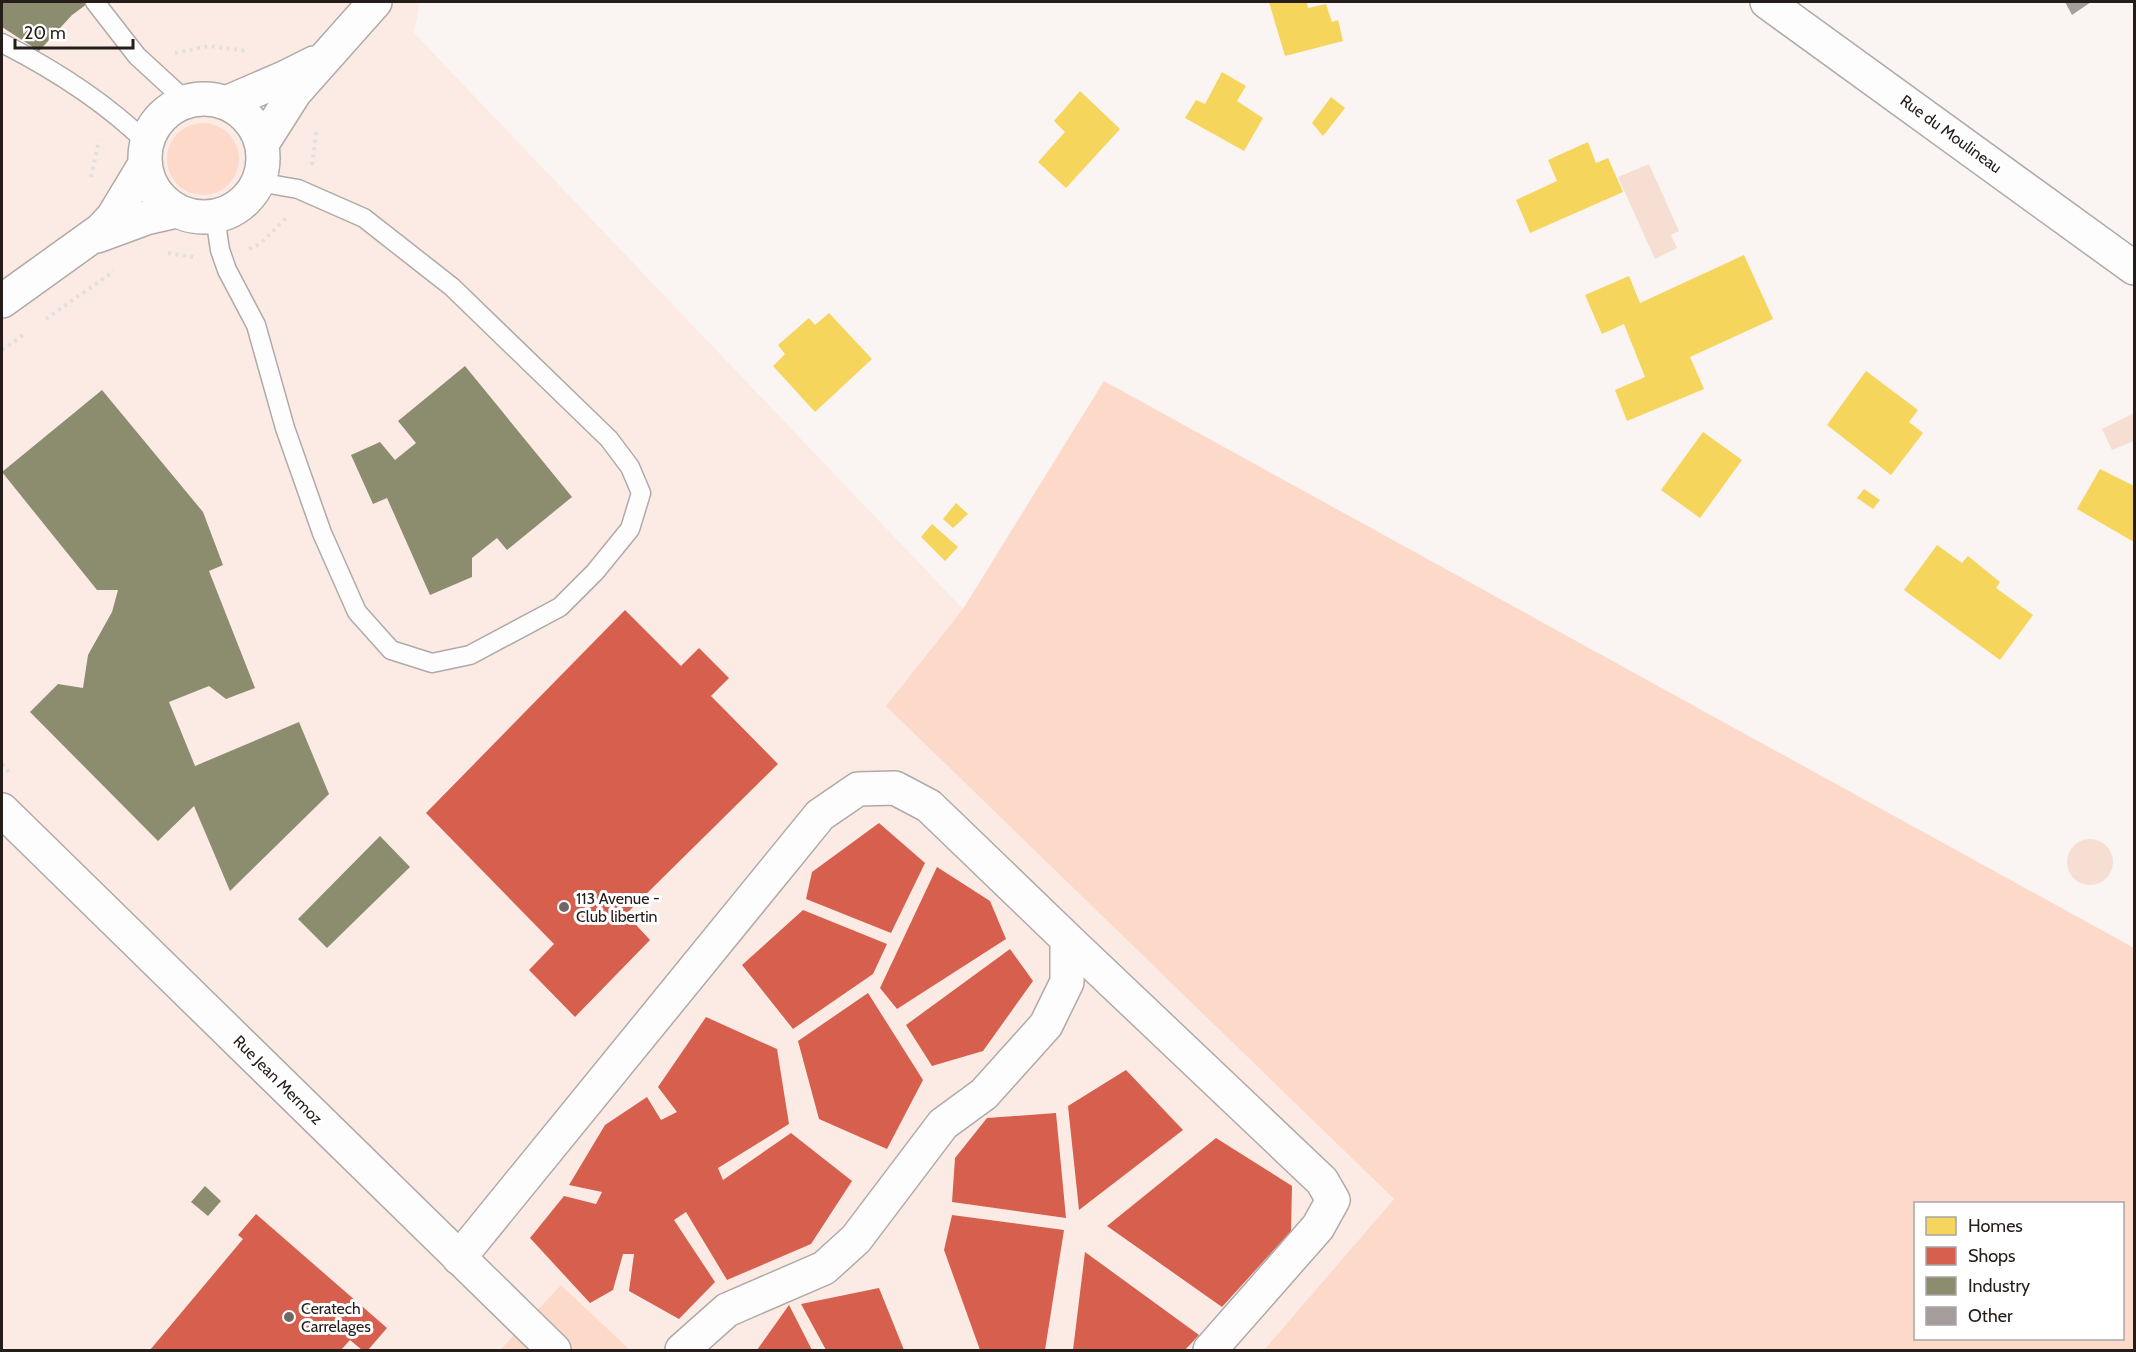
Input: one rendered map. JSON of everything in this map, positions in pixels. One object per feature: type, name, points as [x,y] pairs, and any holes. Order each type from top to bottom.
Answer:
[{"type":"street","points":[[262,144],[295,92],[323,57],[375,2]]},
{"type":"street","name":"Rue du Moulineau","points":[[1767,2],[2134,268]]},
{"type":"street","points":[[226,103],[284,78],[323,57]]},
{"type":"street","points":[[2,301],[93,238],[113,217],[146,154],[155,125],[169,111],[186,101],[206,99],[226,103],[242,112],[255,127],[262,144],[263,163],[258,182],[248,198],[233,210],[215,216],[196,217],[177,211],[161,199],[150,183],[146,154]]},
{"type":"street","points":[[93,238],[128,224],[177,211]]},
{"type":"street","points":[[459,1258],[820,815],[858,789],[895,788],[929,806],[1322,1181],[1333,1200],[1318,1227],[1210,1350]]},
{"type":"street","name":"Rue Jean Mermoz","points":[[2,810],[554,1350]]},
{"type":"street","points":[[682,1350],[727,1310],[824,1268],[856,1239],[943,1124],[984,1094],[1047,1025],[1067,982],[1067,939]]},
{"type":"lane","points":[[95,2],[137,56],[186,101]]},
{"type":"lane","points":[[2,43],[32,58],[94,98],[146,154]]},
{"type":"lane","points":[[215,216],[220,250],[227,270],[256,325],[285,428],[322,533],[357,612],[391,650],[432,663],[470,656],[560,607],[595,572],[630,529],[641,493],[630,467],[609,439],[452,287],[364,218],[302,190],[258,182]]},
{"type":"path","points":[[40,323],[117,269]]},
{"type":"path","points":[[2,350],[30,330]]},
{"type":"shaded area","points":[[2,2],[420,2],[414,33],[963,609],[887,706],[1394,1199],[1264,1350],[630,1350],[561,1285],[500,1350],[2,1350]]},
{"type":"shaded area","points":[[203,123],[223,129],[233,139],[239,159],[233,179],[223,189],[203,195],[183,189],[173,179],[167,159],[173,139],[183,129]]},
{"type":"shaded area","points":[[1649,164],[1679,231],[1671,235],[1677,248],[1655,259],[1618,177]]},
{"type":"shaded area","points":[[1104,381],[2134,948],[2134,1350],[1264,1350],[1394,1199],[886,706],[963,609]]},
{"type":"shaded area","points":[[2134,413],[2134,441],[2112,450],[2102,429]]},
{"type":"shaded area","points":[[2090,839],[2099,840],[2106,846],[2112,853],[2112,871],[2106,878],[2099,884],[2090,885],[2081,884],[2074,878],[2068,871],[2067,862],[2068,853],[2074,846],[2081,840]]},
{"type":"shaded area","points":[[561,1285],[630,1350],[500,1350]]},
{"type":"building: Homes","points":[[1269,2],[1307,2],[1308,8],[1326,4],[1332,22],[1338,20],[1343,41],[1285,56]]},
{"type":"building: Homes","points":[[1222,72],[1246,86],[1237,101],[1263,118],[1244,151],[1185,118],[1196,100],[1205,104]]},
{"type":"building: Homes","points":[[1080,91],[1120,129],[1066,188],[1038,162],[1065,132],[1054,121]]},
{"type":"building: Homes","points":[[1331,97],[1345,108],[1323,136],[1312,123]]},
{"type":"building: Homes","points":[[1588,142],[1596,163],[1608,158],[1623,192],[1530,233],[1516,200],[1557,181],[1548,160]]},
{"type":"building: Homes","points":[[1744,255],[1773,319],[1690,357],[1704,389],[1627,421],[1615,390],[1645,377],[1624,324],[1602,334],[1585,295],[1629,276],[1640,303]]},
{"type":"building: Homes","points":[[829,313],[872,359],[815,412],[773,366],[785,354],[778,345],[809,318],[815,325]]},
{"type":"building: Homes","points":[[1866,371],[1918,410],[1909,422],[1923,433],[1891,475],[1827,425]]},
{"type":"building: Homes","points":[[1703,432],[1742,460],[1700,518],[1661,490]]},
{"type":"building: Homes","points":[[2100,469],[2134,486],[2134,542],[2077,509]]},
{"type":"building: Homes","points":[[1864,489],[1880,500],[1873,509],[1857,498]]},
{"type":"building: Homes","points":[[956,503],[968,514],[953,528],[943,519]]},
{"type":"building: Homes","points":[[932,524],[958,547],[945,561],[921,537]]},
{"type":"building: Homes","points":[[1937,545],[1962,563],[1968,556],[2000,582],[1996,588],[2033,615],[2000,660],[1904,590]]},
{"type":"building: Shops","points":[[625,610],[681,666],[699,648],[729,678],[711,696],[778,764],[626,914],[650,940],[575,1017],[529,970],[554,944],[426,813]]},
{"type":"building: Shops","points":[[879,823],[925,863],[891,933],[806,899],[812,872]]},
{"type":"building: Shops","points":[[937,867],[990,901],[1006,939],[897,1009],[880,988]]},
{"type":"building: Shops","points":[[803,910],[887,944],[873,974],[793,1029],[742,965]]},
{"type":"building: Shops","points":[[1010,949],[1033,981],[983,1051],[932,1066],[906,1025]]},
{"type":"building: Shops","points":[[868,993],[923,1080],[887,1149],[819,1119],[798,1041]]},
{"type":"building: Shops","points":[[706,1017],[777,1049],[789,1124],[718,1168],[723,1180],[791,1133],[852,1181],[811,1244],[727,1280],[686,1212],[674,1220],[715,1282],[679,1319],[629,1291],[634,1254],[623,1254],[613,1290],[590,1303],[530,1238],[564,1196],[596,1204],[602,1192],[569,1185],[605,1125],[647,1097],[661,1120],[677,1112],[658,1087]]},
{"type":"building: Shops","points":[[1126,1070],[1183,1130],[1079,1210],[1068,1106]]},
{"type":"building: Shops","points":[[1056,1113],[1066,1218],[952,1202],[955,1158],[987,1118]]},
{"type":"building: Shops","points":[[1216,1138],[1292,1186],[1291,1231],[1222,1307],[1107,1226]]},
{"type":"building: Shops","points":[[256,1214],[387,1328],[368,1350],[362,1350],[350,1340],[341,1350],[150,1350],[243,1239],[238,1235]]},
{"type":"building: Shops","points":[[952,1215],[1064,1230],[1045,1350],[980,1350],[944,1250]]},
{"type":"building: Shops","points":[[1085,1252],[1199,1335],[1185,1350],[1073,1350]]},
{"type":"building: Shops","points":[[879,1288],[904,1350],[826,1350],[801,1304]]},
{"type":"building: Shops","points":[[789,1305],[812,1350],[757,1350]]},
{"type":"building: Industry","points":[[2,2],[86,2],[87,4],[72,15],[39,51],[2,27]]},
{"type":"building: Industry","points":[[465,366],[572,497],[507,550],[497,538],[472,558],[472,577],[430,595],[387,498],[373,504],[351,455],[380,442],[395,460],[416,443],[398,421]]},
{"type":"building: Industry","points":[[102,390],[203,512],[223,565],[209,571],[255,688],[226,699],[209,686],[169,702],[195,766],[299,722],[329,794],[230,891],[194,806],[158,841],[30,712],[58,684],[83,688],[88,655],[112,612],[118,590],[97,590],[2,472]]},
{"type":"building: Industry","points":[[380,836],[410,867],[327,948],[298,919]]},
{"type":"building: Industry","points":[[205,1186],[221,1201],[208,1216],[191,1202]]},
{"type":"building: Other","points":[[2065,2],[2091,2],[2072,15]]},
{"type":"place","name":"113 Avenue - Club libertin","points":[[564,907]]},
{"type":"place","name":"Ceratech Carrelages","points":[[289,1317]]}]
